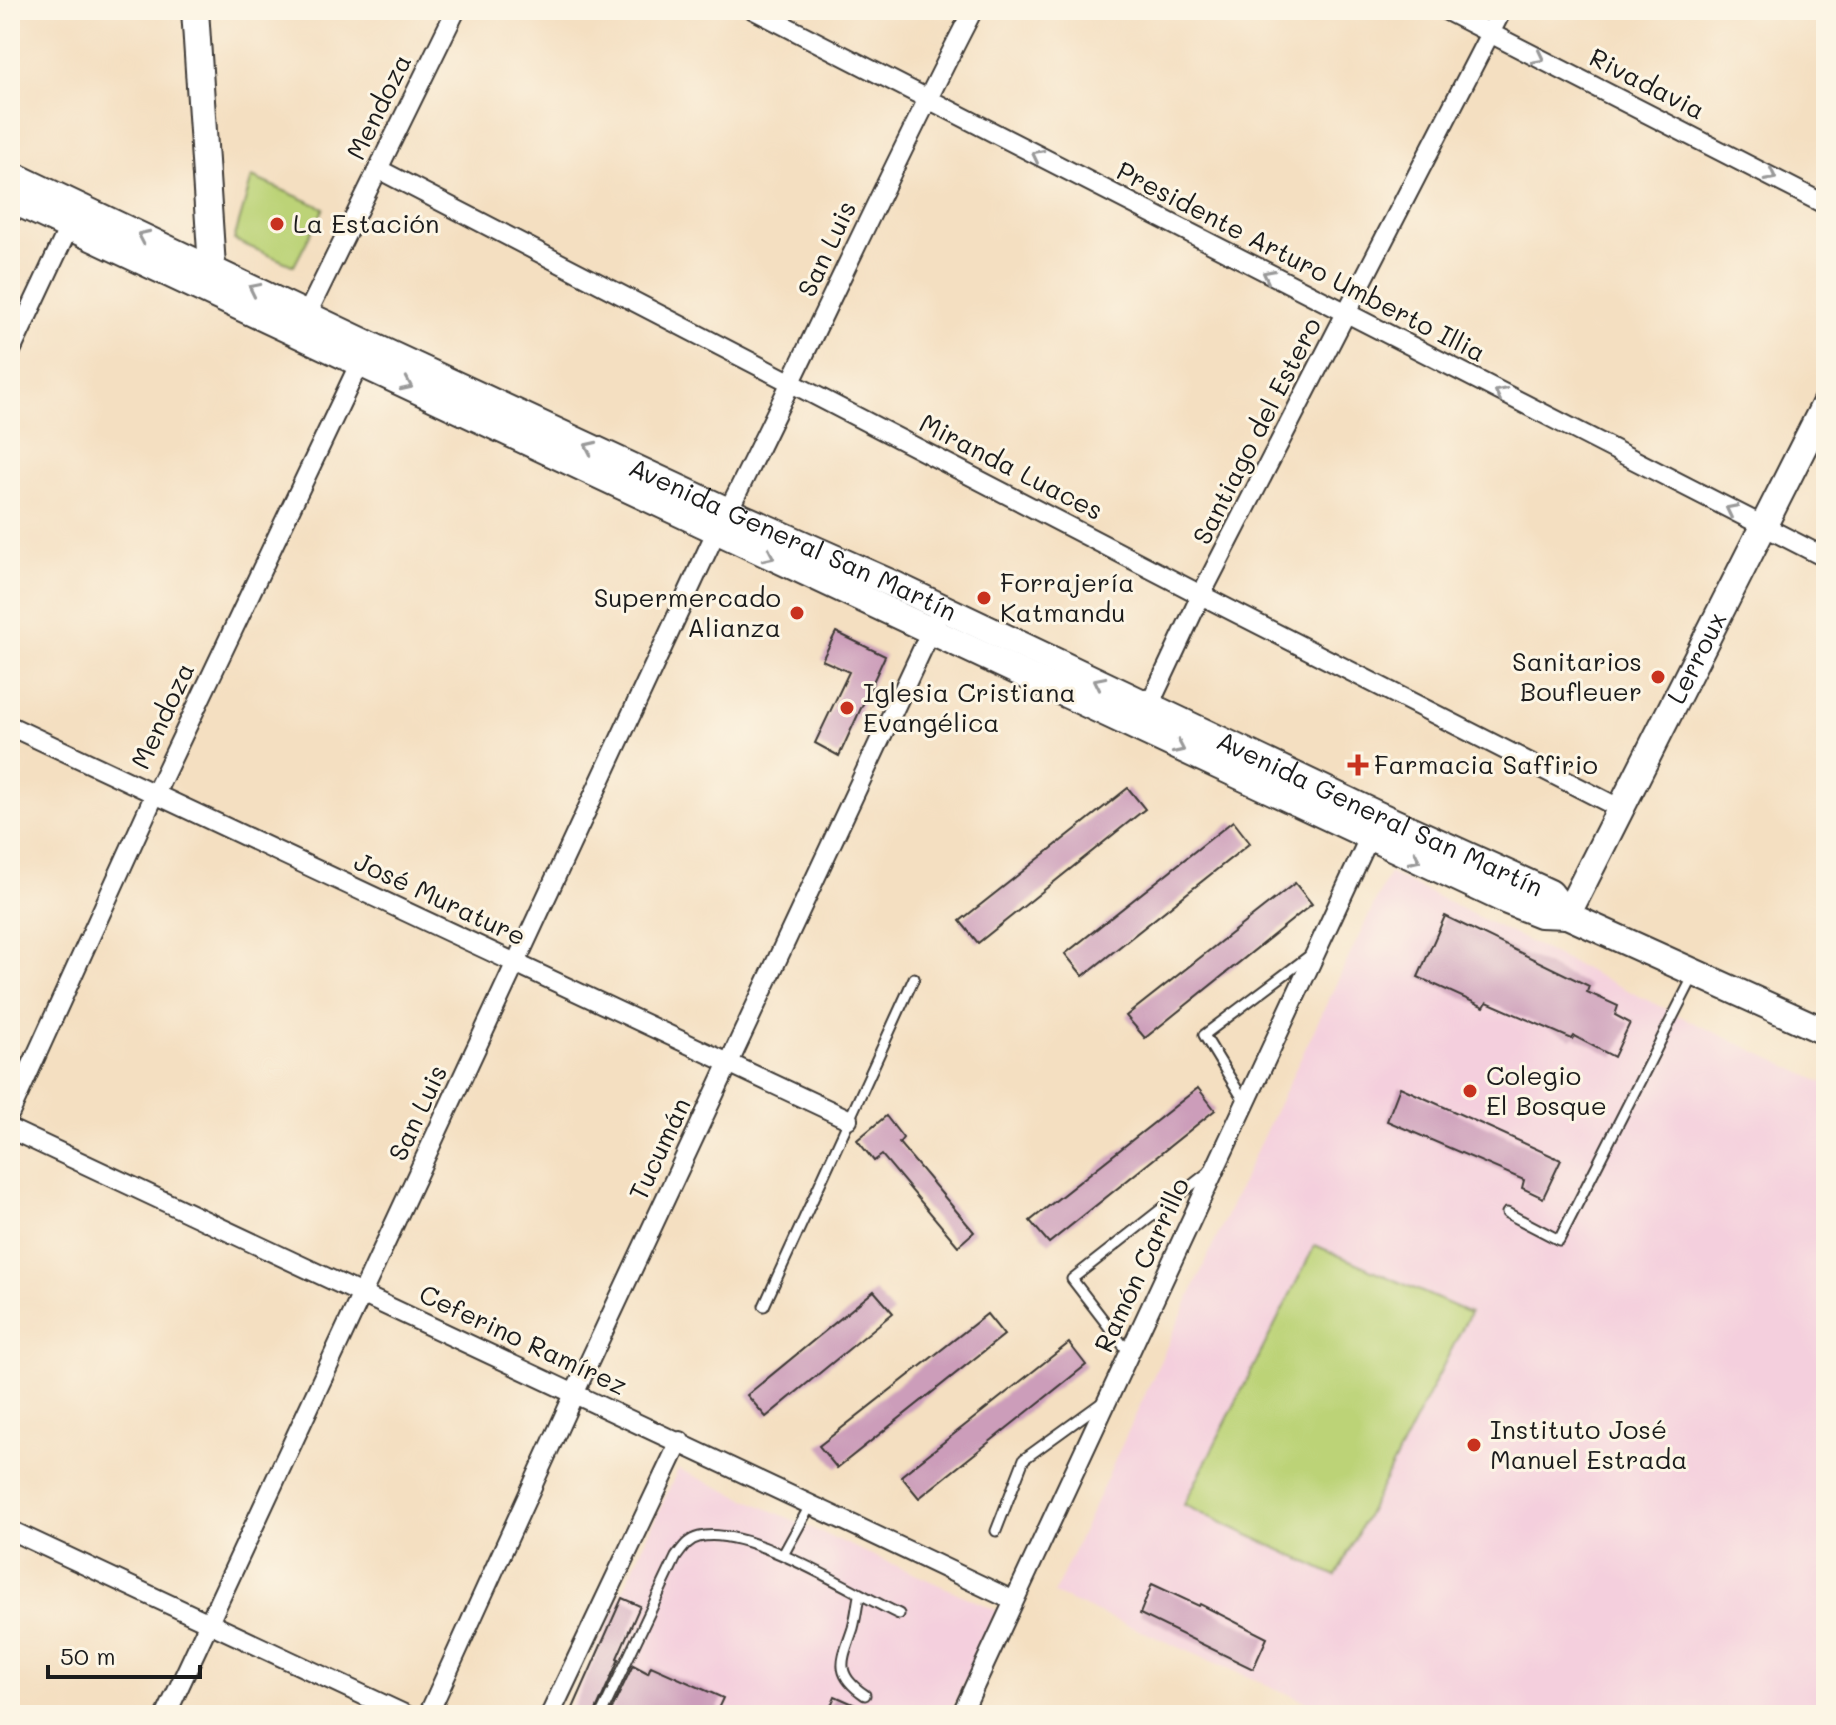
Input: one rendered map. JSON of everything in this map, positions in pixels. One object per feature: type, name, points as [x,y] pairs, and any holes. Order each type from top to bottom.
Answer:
[{"type":"main road","points":[[195,10],[212,281]]},
{"type":"main road","name":"Avenida General San Martín","points":[[10,174],[212,281],[722,521],[931,632],[1369,838],[1540,914],[1567,915],[1826,1032]]},
{"type":"main road","name":"Avenida General San Martín","points":[[10,199],[69,227],[307,314],[364,353]]},
{"type":"main road","name":"Lerroux","points":[[1567,915],[1826,402]]},
{"type":"main road","name":"Avenida General San Martín","points":[[722,521],[942,607],[1550,893],[1567,915]]},
{"type":"street","name":"Mendoza","points":[[307,314],[456,10]]},
{"type":"street","name":"Presidente Arturo Umberto Illia","points":[[754,10],[1345,315],[1826,558]]},
{"type":"street","name":"San Luis","points":[[166,1715],[722,521],[927,98],[973,10]]},
{"type":"street","name":"Rivadavia","points":[[1445,10],[1826,205]]},
{"type":"street","name":"Santiago del Estero","points":[[1149,706],[1201,595],[1502,10]]},
{"type":"street","name":"Miranda Luaces","points":[[378,169],[1621,809]]},
{"type":"street","points":[[10,353],[69,227]]},
{"type":"street","name":"Mendoza","points":[[10,1113],[155,794],[364,353]]},
{"type":"street","name":"Tucumán","points":[[428,1715],[575,1392],[942,607]]},
{"type":"street","name":"José Murature","points":[[10,726],[848,1119]]},
{"type":"street","name":"Ramón Carrillo","points":[[961,1715],[1369,838]]},
{"type":"street","name":"Ceferino Ramírez","points":[[10,1129],[680,1441],[1014,1601]]},
{"type":"street","points":[[550,1715],[680,1441]]},
{"type":"street","points":[[10,1530],[406,1715]]},
{"type":"lane","points":[[1246,1104],[1204,1035],[1316,950]]},
{"type":"lane","points":[[1507,1213],[1559,1240],[1695,972]]},
{"type":"lane","points":[[764,1306],[914,978]]},
{"type":"lane","points":[[1129,1353],[1072,1279],[1218,1164]]},
{"type":"lane","points":[[996,1531],[1024,1459],[1109,1396]]},
{"type":"lane","points":[[783,1555],[811,1504]]},
{"type":"lane","points":[[601,1715],[672,1566],[686,1543],[696,1538],[744,1540],[783,1555],[899,1614]]},
{"type":"lane","points":[[859,1596],[841,1663],[844,1675],[854,1688],[865,1695]]},
{"type":"shaded area","name":"Instituto José Manuel Estrada","points":[[1389,873],[1826,1084],[1826,1715],[1308,1715],[1312,1704],[1054,1594],[1251,1162]]},
{"type":"shaded area","points":[[678,1469],[998,1611],[949,1715],[566,1715]]},
{"type":"green space","name":"La Estación","points":[[252,177],[324,208],[294,266],[234,240]]},
{"type":"green space","points":[[1315,1245],[1470,1313],[1336,1576],[1184,1505]]},
{"type":"building","name":"Iglesia Cristiana Evangélica","points":[[836,632],[885,656],[839,756],[815,743],[849,672],[822,660]]},
{"type":"building","points":[[1128,788],[1145,809],[978,943],[960,921]]},
{"type":"building","points":[[1233,821],[1250,843],[1083,976],[1065,954]]},
{"type":"building","points":[[1295,883],[1312,904],[1145,1038],[1126,1016]]},
{"type":"building","points":[[1445,916],[1589,986],[1587,992],[1618,1006],[1615,1015],[1630,1023],[1614,1057],[1574,1036],[1572,1039],[1487,1002],[1484,1007],[1418,977]]},
{"type":"building","points":[[1400,1087],[1561,1160],[1543,1198],[1522,1188],[1524,1180],[1387,1121]]},
{"type":"building","points":[[1198,1088],[1215,1110],[1049,1243],[1030,1221]]},
{"type":"building","points":[[886,1116],[903,1138],[899,1143],[974,1232],[958,1246],[882,1155],[874,1161],[857,1140]]},
{"type":"building","points":[[874,1291],[893,1313],[766,1417],[747,1395]]},
{"type":"building","points":[[987,1314],[1004,1335],[837,1468],[819,1446]]},
{"type":"building","points":[[1069,1343],[1086,1365],[919,1498],[901,1476]]},
{"type":"building","points":[[1152,1584],[1267,1638],[1253,1669],[1140,1614]]},
{"type":"building","points":[[622,1598],[640,1606],[619,1659],[594,1715],[570,1715]]},
{"type":"building","points":[[633,1665],[648,1673],[651,1666],[723,1698],[715,1715],[609,1715]]},
{"type":"building","points":[[835,1696],[878,1715],[827,1715]]},
{"type":"place","name":"La Estación","points":[[277,224]]},
{"type":"place","name":"Forrajería Katmandu","points":[[984,598]]},
{"type":"place","name":"Supermercado Alianza","points":[[797,613]]},
{"type":"place","name":"Sanitarios Boufleuer","points":[[1658,677]]},
{"type":"place","name":"Iglesia Cristiana Evangélica","points":[[847,708]]},
{"type":"place","name":"Farmacia Saffirio","points":[[1358,765]]},
{"type":"place","name":"Colegio El Bosque","points":[[1470,1091]]},
{"type":"place","name":"Instituto José Manuel Estrada","points":[[1474,1445]]}]
